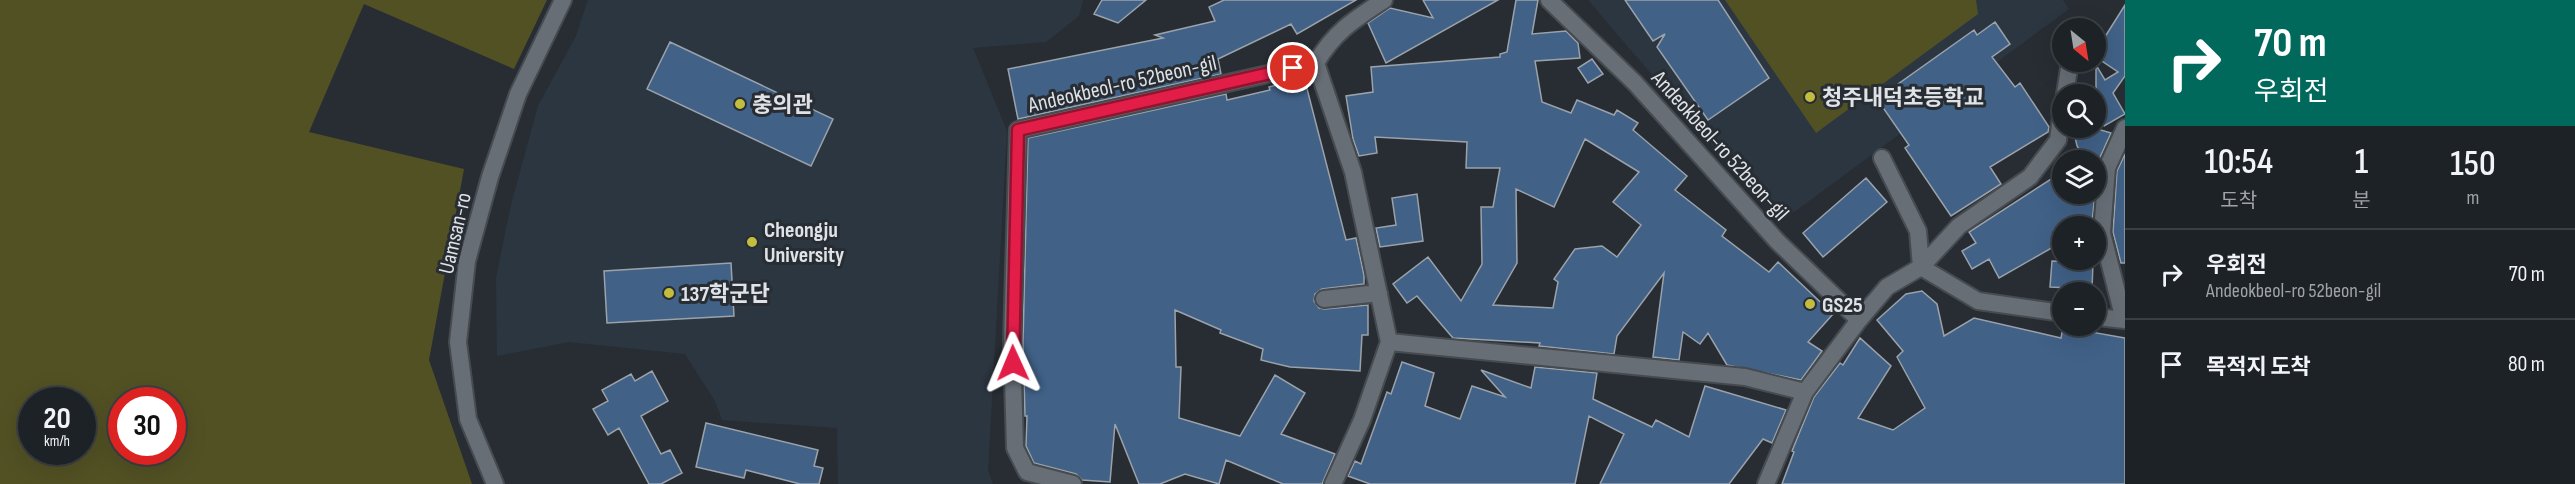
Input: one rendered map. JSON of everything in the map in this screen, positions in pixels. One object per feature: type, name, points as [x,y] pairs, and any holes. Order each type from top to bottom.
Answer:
[{"type":"street","name":"Uamsan-ro","points":[[495,484],[468,419],[458,342],[467,261],[490,177],[518,94],[563,0]]},
{"type":"street","points":[[1333,484],[1362,420],[1389,342],[1353,172],[1316,63],[1328,42],[1352,21],[1384,0]]},
{"type":"street","name":"Andeokbeol-ro 52beon-gil","points":[[1549,0],[1635,82],[1777,241],[1859,320]]},
{"type":"street","name":"Andeokbeol-ro 52beon-gil","points":[[1073,484],[1027,472],[1015,448],[1013,321],[1018,130],[1316,63]]},
{"type":"street","points":[[2106,318],[2125,320],[2102,233],[2107,168],[2125,128]]},
{"type":"street","points":[[1766,484],[1805,392],[1859,320],[1887,287],[1921,267],[1959,226],[2030,177],[2058,138]]},
{"type":"street","points":[[1882,158],[1918,231],[1921,267]]},
{"type":"street","points":[[1921,267],[1978,301],[2052,312]]},
{"type":"street","points":[[1324,299],[1379,293]]},
{"type":"street","points":[[1389,342],[1744,377],[1805,392]]},
{"type":"shaded area","points":[[0,0],[547,0],[514,69],[364,4],[309,132],[464,169],[429,360],[472,484],[0,484]]},
{"type":"shaded area","name":"Cheongju University","points":[[588,0],[1083,0],[1079,16],[1046,42],[973,48],[1007,131],[988,470],[993,484],[838,484],[837,428],[722,420],[715,401],[685,354],[569,342],[497,356],[496,278],[511,205],[538,106],[576,36]]},
{"type":"shaded area","name":"청주내덕초등학교","points":[[1588,0],[2063,0],[2069,9],[2057,18],[2052,18],[2052,22],[1782,221],[1712,145]]},
{"type":"shaded area","points":[[1725,0],[1976,0],[1978,14],[1816,133]]},
{"type":"building","points":[[1102,0],[1146,0],[1118,23],[1094,14]]},
{"type":"building","points":[[1224,0],[1356,0],[1297,34],[1291,24],[1218,59],[1221,74],[1018,119],[1008,69],[1163,38],[1155,35],[1215,21],[1209,7]]},
{"type":"building","points":[[1423,0],[1498,0],[1386,63],[1368,23],[1390,8],[1433,18]]},
{"type":"building","points":[[1516,0],[1538,0],[1532,34],[1566,31],[1578,43],[1580,58],[1535,61],[1542,102],[1571,113],[1577,100],[1614,115],[1617,110],[1638,123],[1633,130],[1687,176],[1675,190],[1726,230],[1722,236],[1769,272],[1778,262],[1833,314],[1808,342],[1822,351],[1801,380],[1727,365],[1708,333],[1700,344],[1683,332],[1679,360],[1653,357],[1664,273],[1617,336],[1614,354],[1539,346],[1540,343],[1453,338],[1417,296],[1407,303],[1393,284],[1428,257],[1461,301],[1482,264],[1481,207],[1493,207],[1500,168],[1466,168],[1467,142],[1375,137],[1377,153],[1359,156],[1353,139],[1346,96],[1373,92],[1371,67],[1500,57],[1500,54],[1507,52]],"holes":[[[1585,139],[1639,172],[1613,202],[1641,225],[1617,257],[1602,246],[1575,249],[1554,279],[1558,282],[1553,308],[1493,305],[1517,263],[1516,189],[1554,207]]]},
{"type":"building","points":[[1625,0],[1718,0],[1769,78],[1708,120],[1657,47],[1665,34],[1653,41]]},
{"type":"building","points":[[2125,5],[2125,76],[2113,93],[2125,114],[2106,125],[2106,84],[2096,84],[2096,72],[2100,72],[2105,80],[2118,72],[2106,64],[2106,35]]},
{"type":"building","points":[[1995,22],[2010,44],[1992,57],[2015,87],[2020,83],[2049,127],[2048,132],[1990,167],[2001,184],[1951,216],[1905,148],[1909,145],[1877,99],[1974,30],[1977,35]]},
{"type":"building","name":"충의관","points":[[670,42],[833,119],[811,166],[647,89]]},
{"type":"building","points":[[1592,59],[1603,74],[1588,83],[1578,68]]},
{"type":"building","points":[[1304,77],[1346,240],[1356,238],[1364,275],[1364,284],[1322,289],[1315,294],[1314,301],[1319,308],[1325,309],[1368,305],[1368,335],[1362,335],[1360,371],[1290,367],[1261,360],[1263,349],[1220,333],[1221,330],[1175,310],[1176,367],[1181,367],[1179,418],[1240,436],[1275,375],[1305,393],[1281,434],[1335,454],[1322,484],[1283,484],[1226,460],[1219,484],[1185,474],[1160,484],[1139,484],[1115,424],[1110,482],[1082,480],[1076,474],[1034,463],[1026,446],[1027,416],[1025,416],[1023,342],[1028,138],[1226,94],[1227,100],[1270,90],[1269,87]]},
{"type":"building","points":[[2106,132],[2111,133],[2103,150],[2079,150],[2075,138],[2106,138]]},
{"type":"building","points":[[2125,154],[2125,263],[2121,263],[2113,232],[2117,171]]},
{"type":"building","points":[[1866,178],[1887,202],[1823,257],[1803,233]]},
{"type":"building","points":[[2052,178],[2052,204],[2094,204],[2093,216],[2052,216],[2052,248],[1999,278],[1989,259],[1972,269],[1962,251],[1976,243],[1969,232]]},
{"type":"building","points":[[1417,194],[1423,241],[1380,247],[1376,228],[1396,225],[1392,198]]},
{"type":"building","points":[[2052,261],[2052,270],[2093,270],[2092,282],[2052,282],[2052,287],[2050,287]]},
{"type":"building","name":"137학군단","points":[[731,263],[734,316],[607,323],[604,271]]},
{"type":"building","points":[[1922,291],[1937,304],[1944,336],[1974,318],[2061,338],[2061,336],[2106,335],[2125,338],[2125,484],[1782,484],[1794,452],[1792,451],[1814,397],[1840,363],[1843,365],[1860,338],[1891,366],[1858,418],[1893,430],[1925,408],[1897,357],[1903,351],[1877,320],[1906,294]]},
{"type":"building","points":[[1402,362],[1434,373],[1425,406],[1460,419],[1472,386],[1505,397],[1481,370],[1531,388],[1535,367],[1597,373],[1593,399],[1652,427],[1656,420],[1689,437],[1705,386],[1786,410],[1772,443],[1763,439],[1729,484],[1600,484],[1624,434],[1589,416],[1575,484],[1370,484],[1348,476],[1355,461],[1361,464],[1387,392],[1391,394]]},
{"type":"building","points":[[652,371],[668,401],[641,416],[661,454],[670,450],[682,473],[661,484],[649,484],[619,428],[608,435],[593,409],[608,401],[602,390],[631,374],[635,381]]},
{"type":"building","points":[[706,423],[818,450],[814,466],[823,468],[819,484],[800,484],[746,470],[744,478],[696,467]]},
{"type":"place","name":"청주내덕초등학교","points":[[1810,97]]},
{"type":"place","name":"충의관","points":[[740,104]]},
{"type":"place","name":"Cheongju University","points":[[752,242]]},
{"type":"place","name":"137학군단","points":[[669,293]]},
{"type":"place","name":"GS25","points":[[1810,304]]},
{"type":"route","points":[[1013,363],[1013,258],[1018,130],[1293,68]]}]
